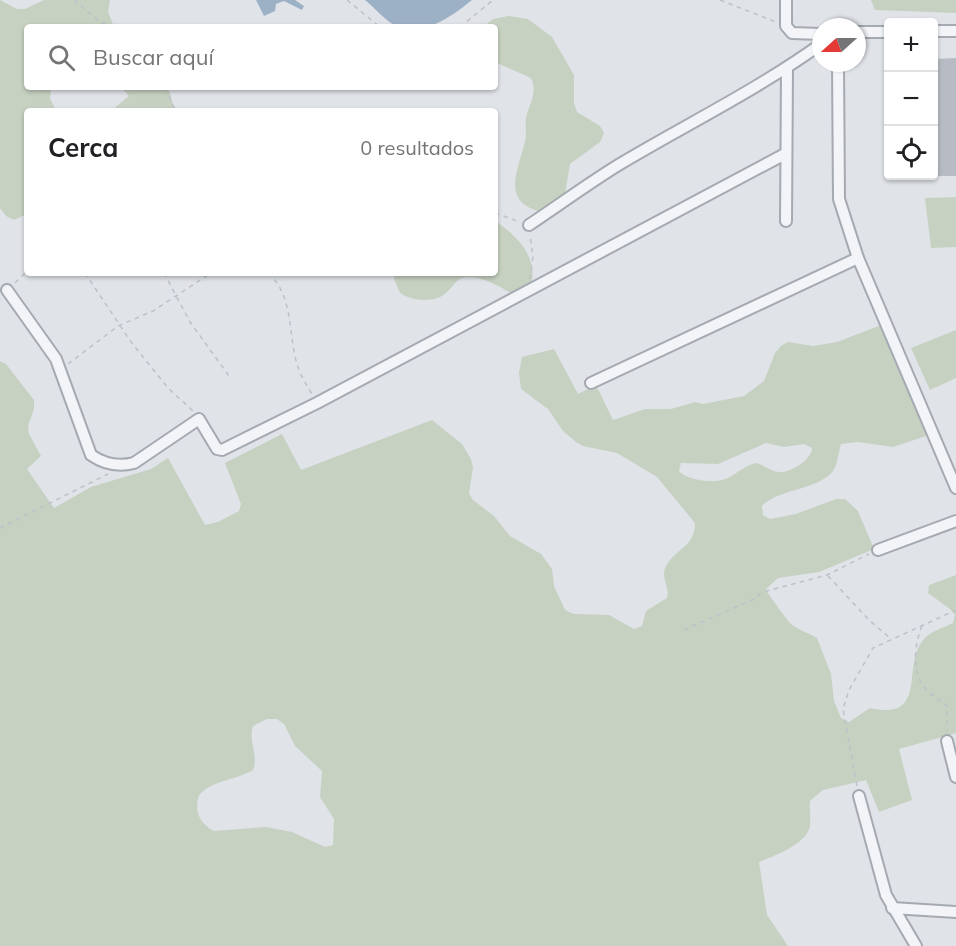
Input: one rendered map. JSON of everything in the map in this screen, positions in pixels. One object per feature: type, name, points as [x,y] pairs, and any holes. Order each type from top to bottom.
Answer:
[{"type":"street","points":[[786,0],[786,26],[792,33],[812,34]]},
{"type":"street","points":[[866,32],[884,32]]},
{"type":"street","points":[[938,32],[956,32]]},
{"type":"street","points":[[529,225],[620,164],[787,69],[812,51]]},
{"type":"street","points":[[786,221],[787,69]]},
{"type":"street","points":[[838,72],[839,199],[858,258],[956,488]]},
{"type":"street","points":[[7,290],[43,339],[61,370],[91,455],[100,461],[122,466],[142,460],[199,419],[217,448],[222,450],[317,403],[785,154]]},
{"type":"street","points":[[591,383],[858,258]]},
{"type":"street","points":[[878,550],[956,521]]},
{"type":"street","points":[[947,741],[956,777]]},
{"type":"street","points":[[859,796],[877,869],[892,908],[916,946]]},
{"type":"street","points":[[892,908],[956,912]]},
{"type":"path","points":[[74,0],[100,22],[106,24]]},
{"type":"path","points":[[347,0],[376,24]]},
{"type":"path","points":[[464,24],[493,0]]},
{"type":"path","points":[[720,0],[786,26]]},
{"type":"path","points":[[167,90],[176,108]]},
{"type":"path","points":[[498,214],[529,225],[533,256],[529,289]]},
{"type":"path","points":[[7,290],[24,274]]},
{"type":"path","points":[[87,276],[118,326],[168,388],[199,419]]},
{"type":"path","points":[[166,276],[190,322],[229,376]]},
{"type":"path","points":[[61,370],[118,326],[153,311],[206,276]]},
{"type":"path","points":[[272,276],[287,305],[297,363],[317,403]]},
{"type":"path","points":[[0,528],[122,466]]},
{"type":"path","points":[[684,630],[752,600],[763,592],[827,574],[878,550]]},
{"type":"path","points":[[827,574],[862,614],[891,638]]},
{"type":"path","points":[[859,796],[843,709],[849,690],[873,648],[956,610]]},
{"type":"path","points":[[922,625],[916,648],[918,672],[923,687],[946,706],[947,741]]},
{"type":"green space","points":[[0,0],[17,9],[25,9],[44,0],[110,0],[108,12],[113,24],[24,24],[24,90],[51,90],[50,98],[55,108],[24,108],[24,215],[14,220],[6,216],[0,208]]},
{"type":"green space","points":[[871,0],[956,0],[956,13],[875,10]]},
{"type":"green space","points":[[509,16],[528,19],[552,37],[574,75],[574,103],[577,112],[600,126],[604,133],[600,142],[570,164],[564,199],[543,212],[529,208],[521,201],[516,193],[515,184],[526,138],[526,118],[534,89],[533,83],[531,78],[498,63],[498,24],[487,24],[493,19]]},
{"type":"green space","points":[[124,90],[169,90],[174,108],[115,108],[129,96]]},
{"type":"green space","points":[[956,197],[956,247],[931,248],[925,198]]},
{"type":"green space","points":[[498,223],[519,241],[530,259],[532,269],[529,289],[511,293],[487,281],[468,277],[460,279],[440,297],[429,300],[416,299],[400,293],[394,276],[498,276]]},
{"type":"green space","points":[[884,324],[932,434],[893,447],[858,442],[841,444],[835,468],[826,478],[778,496],[762,506],[763,515],[770,519],[796,514],[836,499],[845,499],[858,511],[874,549],[819,572],[778,578],[766,589],[791,624],[817,638],[831,674],[834,701],[841,718],[849,722],[870,708],[888,710],[899,707],[906,700],[916,654],[921,643],[931,633],[953,623],[955,615],[928,593],[929,585],[956,575],[956,733],[899,749],[912,800],[879,812],[866,780],[823,790],[810,801],[810,826],[803,838],[789,848],[759,862],[767,915],[788,946],[0,946],[0,361],[6,364],[34,400],[34,409],[28,426],[29,434],[41,456],[27,469],[54,508],[91,487],[151,469],[168,458],[205,525],[218,522],[239,511],[241,504],[225,463],[282,434],[301,470],[432,420],[462,444],[471,459],[473,468],[469,493],[473,500],[494,516],[510,536],[541,554],[552,569],[554,586],[565,610],[574,614],[609,615],[634,629],[642,626],[646,611],[667,598],[664,570],[670,560],[692,537],[695,523],[657,477],[617,453],[583,446],[563,431],[548,409],[521,389],[519,373],[522,357],[554,349],[578,394],[596,385],[613,420],[645,409],[671,409],[695,402],[703,404],[744,396],[764,381],[775,353],[781,346],[788,342],[813,346],[837,342]],"holes":[[[766,443],[784,447],[804,444],[812,448],[805,461],[785,472],[774,471],[757,463],[723,480],[710,481],[688,477],[679,471],[681,463],[718,464]],[[267,719],[277,719],[284,724],[295,746],[322,771],[320,797],[334,819],[333,845],[325,847],[292,832],[266,827],[214,831],[201,820],[197,806],[199,795],[211,786],[253,770],[255,764],[253,726]]]},
{"type":"green space","points":[[956,330],[956,378],[930,390],[911,348]]},
{"type":"water","points":[[256,0],[295,0],[304,6],[302,10],[284,1],[276,4],[275,11],[264,16]]},
{"type":"water","points":[[365,0],[472,0],[434,24],[394,24]]},
{"type":"building","points":[[956,58],[956,176],[938,176],[938,59]]}]
